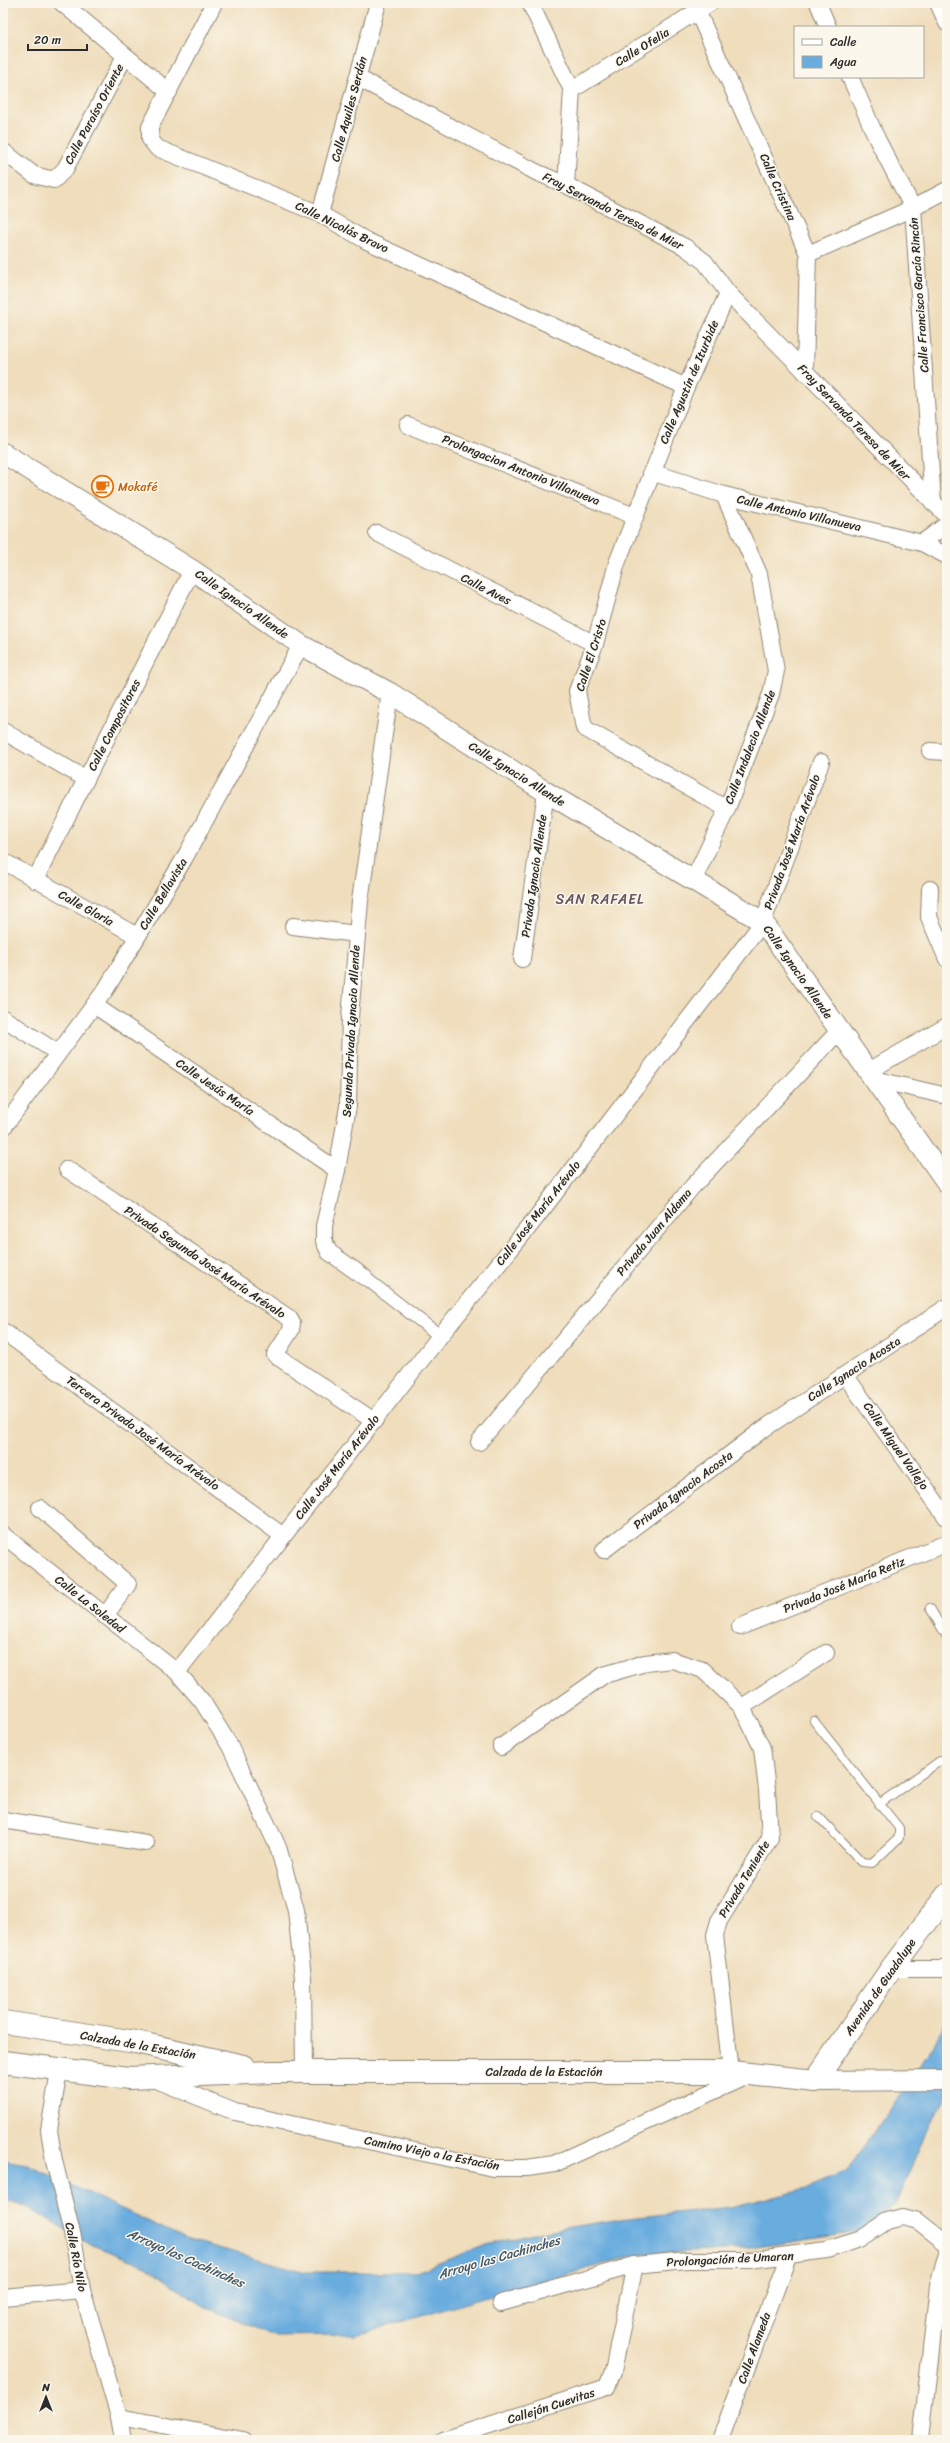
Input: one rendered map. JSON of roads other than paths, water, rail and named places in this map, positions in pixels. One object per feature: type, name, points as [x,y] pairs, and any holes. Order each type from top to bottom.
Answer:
[{"type":"main road","name":"Avenida de Guadalupe","points":[[815,2081],[891,1969],[947,1895]]},
{"type":"main road","name":"Calzada de la Estación","points":[[3,2022],[136,2042],[272,2072]]},
{"type":"main road","points":[[129,2078],[136,2069],[138,2056],[136,2042]]},
{"type":"main road","name":"Calzada de la Estación","points":[[3,2062],[129,2078],[272,2072],[740,2073],[815,2081]]},
{"type":"street","points":[[62,3],[169,92]]},
{"type":"street","name":"Calle Nicolás Bravo","points":[[214,3],[150,127],[150,139],[158,148],[320,214],[367,241],[686,386]]},
{"type":"street","name":"Calle Aquiles Serdán","points":[[320,214],[378,3]]},
{"type":"street","points":[[530,3],[572,90],[566,185]]},
{"type":"street","points":[[818,3],[828,26]]},
{"type":"street","points":[[938,3],[947,23]]},
{"type":"street","name":"Calle Ofelia","points":[[572,90],[704,8]]},
{"type":"street","name":"Calle Cristina","points":[[704,8],[808,254],[805,372]]},
{"type":"street","name":"Calle Paraíso Oriente","points":[[3,151],[34,175],[54,180],[65,169],[125,56]]},
{"type":"street","name":"Fray Servando Teresa de Mier","points":[[358,78],[536,172],[566,185],[685,247],[705,262],[728,293],[947,516]]},
{"type":"street","name":"Calle Francisco García Rincón","points":[[850,78],[877,139],[913,208],[933,503]]},
{"type":"street","points":[[808,254],[913,208],[947,190]]},
{"type":"street","name":"Calle Agustín de Iturbide","points":[[651,472],[686,386],[728,293]]},
{"type":"street","name":"Prolongacion Antonio Villanueva","points":[[408,425],[634,516]]},
{"type":"street","name":"Calle Ignacio Allende","points":[[3,453],[192,570],[301,645],[390,693],[546,792],[763,922],[947,1182]]},
{"type":"street","name":"Calle Antonio Villanueva","points":[[651,472],[724,495],[922,543],[947,556]]},
{"type":"street","name":"Calle El Cristo","points":[[651,472],[617,563],[595,644],[577,691],[584,728],[727,809]]},
{"type":"street","name":"Calle Indalecio Allende","points":[[693,881],[727,809],[772,694],[776,671],[766,626],[759,574],[724,495]]},
{"type":"street","points":[[922,543],[947,524]]},
{"type":"street","name":"Calle Aves","points":[[377,534],[595,644]]},
{"type":"street","name":"Calle Compositores","points":[[35,880],[192,570]]},
{"type":"street","name":"Calle Bellavista","points":[[3,1128],[94,1005],[137,936],[184,859],[301,645]]},
{"type":"street","name":"Segunda Privada Ignacio Allende","points":[[390,693],[356,934],[350,1017],[348,1106],[337,1170],[324,1226],[324,1241],[329,1252],[440,1336]]},
{"type":"street","points":[[3,731],[86,779]]},
{"type":"street","points":[[930,751],[947,752]]},
{"type":"street","name":"Privada José María Arévalo","points":[[763,922],[822,762]]},
{"type":"street","name":"Privada Ignacio Allende","points":[[522,959],[546,792]]},
{"type":"street","name":"Calle Gloria","points":[[3,861],[137,936]]},
{"type":"street","points":[[930,889],[929,918],[947,959]]},
{"type":"street","name":"Calle José María Arévalo","points":[[176,1672],[440,1336],[532,1223],[763,922]]},
{"type":"street","points":[[293,926],[356,934]]},
{"type":"street","name":"Calle Jesús María","points":[[94,1005],[337,1170]]},
{"type":"street","points":[[3,1018],[58,1053]]},
{"type":"street","points":[[870,1075],[947,1026]]},
{"type":"street","name":"Privada Juan Aldama","points":[[479,1442],[692,1187],[839,1031]]},
{"type":"street","points":[[870,1075],[947,1096]]},
{"type":"street","name":"Privada Segunda José María Arévalo","points":[[67,1169],[289,1318],[292,1323],[291,1330],[275,1355],[374,1421]]},
{"type":"street","name":"Calle Ignacio Acosta","points":[[762,1430],[947,1308]]},
{"type":"street","name":"Tercera Privada José María Arévalo","points":[[3,1331],[283,1536]]},
{"type":"street","name":"Calle Miguel Vallejo","points":[[845,1375],[947,1518]]},
{"type":"street","name":"Privada Ignacio Acosta","points":[[604,1550],[762,1430]]},
{"type":"street","points":[[40,1508],[128,1584],[105,1616]]},
{"type":"street","name":"Calle La Soledad","points":[[3,1535],[176,1672]]},
{"type":"street","name":"Privada José María Retiz","points":[[740,1627],[947,1543]]},
{"type":"street","points":[[742,1707],[826,1652]]},
{"type":"street","name":"Privada Teniente","points":[[501,1747],[604,1675],[645,1663],[672,1660],[703,1670],[742,1707],[762,1748],[768,1790],[770,1838],[719,1921],[715,1935],[740,2073]]},
{"type":"street","points":[[176,1672],[202,1700],[230,1746],[278,1847],[296,1910],[303,1978],[304,2072]]},
{"type":"street","points":[[3,1820],[146,1843]]},
{"type":"street","points":[[891,1969],[947,1969]]},
{"type":"street","name":"Calle Río Nilo","points":[[59,2070],[50,2130],[54,2161],[72,2237],[82,2290],[120,2417],[123,2440]]},
{"type":"street","name":"Camino Viejo a la Estación","points":[[152,2078],[235,2112],[494,2168],[527,2168],[554,2164],[740,2073]]},
{"type":"street","points":[[815,2081],[910,2079],[947,2080]]},
{"type":"street","name":"Prolongación de Umaran","points":[[501,2303],[635,2265],[687,2260],[750,2260],[788,2257],[827,2250],[860,2239],[886,2221],[903,2218],[918,2221],[947,2244]]},
{"type":"street","points":[[920,2440],[938,2285],[947,2253]]},
{"type":"street","name":"Calle Alameda","points":[[720,2440],[788,2257]]},
{"type":"street","name":"Callejón Cuevitas","points":[[443,2440],[607,2387],[613,2371],[635,2265]]},
{"type":"street","points":[[3,2297],[82,2290]]},
{"type":"street","points":[[120,2417],[243,2440]]},
{"type":"lane","points":[[930,1608],[947,1637]]},
{"type":"lane","points":[[814,1721],[899,1828],[899,1838],[872,1862],[862,1862],[818,1816]]},
{"type":"lane","points":[[880,1804],[947,1756]]},
{"type":"water","name":"Arroyo las Cachinches","points":[[947,2022],[947,2097],[929,2125],[895,2205],[859,2232],[743,2249],[635,2255],[355,2335],[273,2336],[203,2306],[143,2265],[90,2244],[29,2208],[3,2200],[3,2161],[28,2165],[186,2239],[305,2272],[416,2272],[482,2246],[551,2230],[627,2218],[731,2207],[810,2187],[845,2172],[902,2093]]},
{"type":"place","name":"Mokafé","points":[[103,487]]},
{"type":"district","name":"SAN RAFAEL","points":[[600,899]]}]
